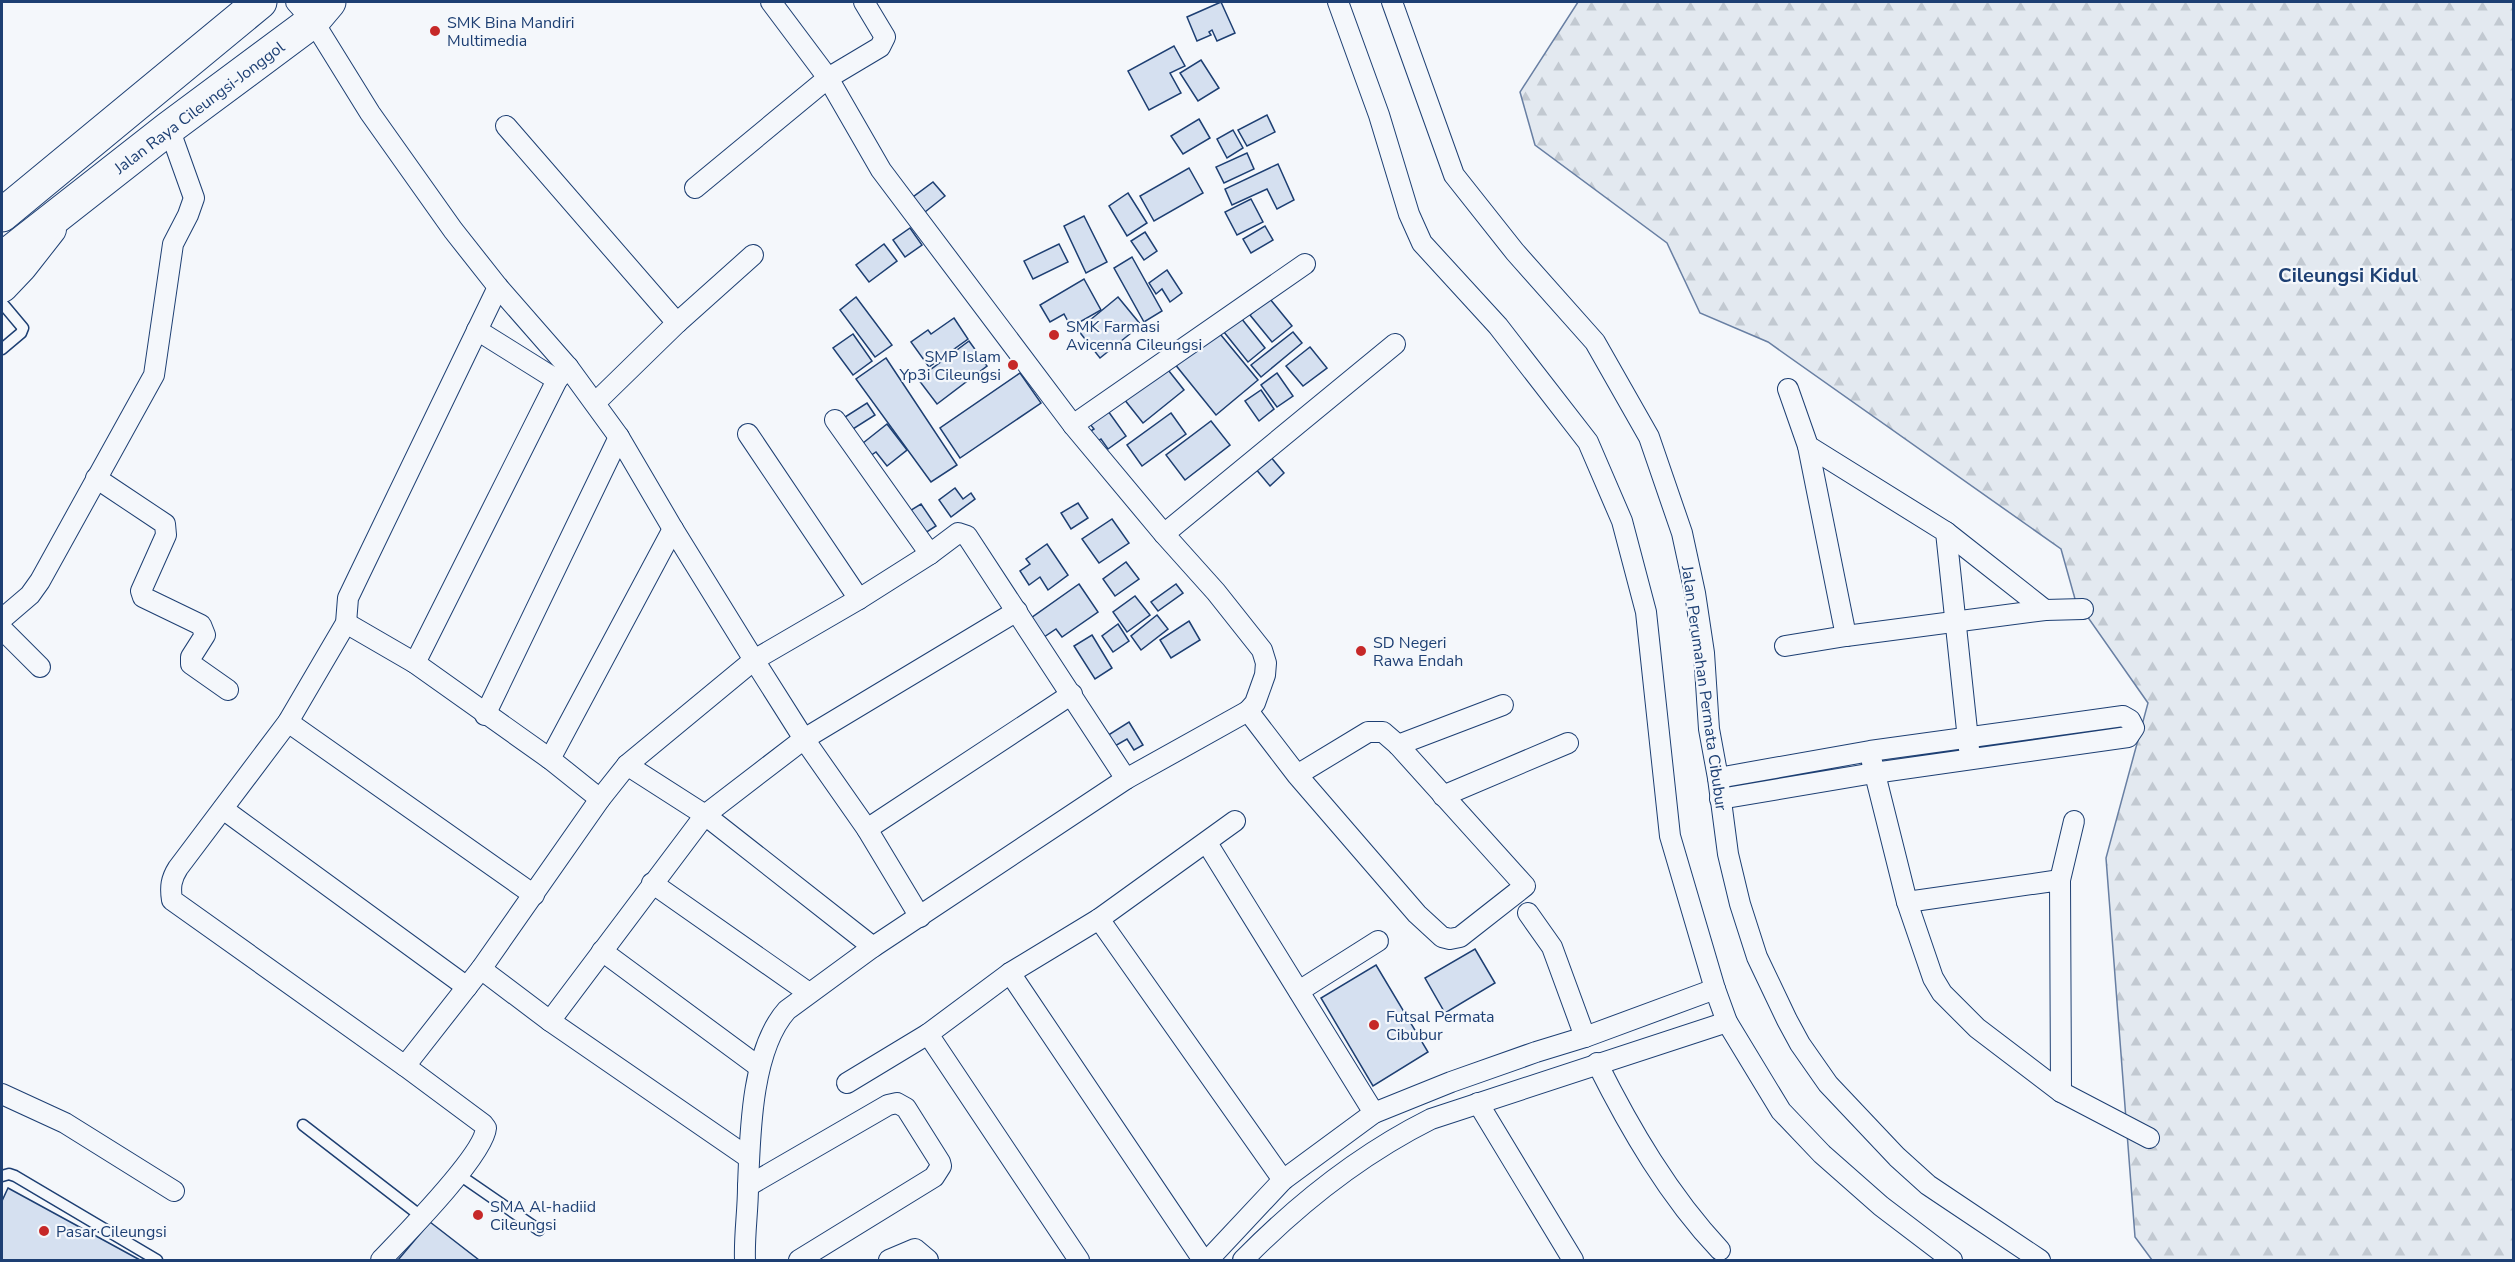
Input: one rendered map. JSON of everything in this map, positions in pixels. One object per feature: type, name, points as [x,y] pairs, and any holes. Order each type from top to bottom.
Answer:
[{"type":"highway","points":[[2,215],[260,2]]},
{"type":"highway","name":"Jalan Raya Cileungsi-Jonggol","points":[[2,259],[169,128],[313,8]]},
{"type":"main road","points":[[2,196],[33,189]]},
{"type":"main road","name":"Jalan Raya Cileungsi-Jonggol","points":[[2,286],[21,266],[65,209]]},
{"type":"street","points":[[745,1260],[748,1158],[759,1067],[777,1021],[809,993],[873,947],[1126,779],[1248,711],[1255,703],[1265,675],[1266,663],[1262,650],[1222,599],[1073,425],[881,170],[828,78],[771,2]]},
{"type":"street","points":[[695,188],[828,78],[866,57],[883,42],[883,32],[864,2]]},
{"type":"street","points":[[1338,2],[1379,116],[1409,214],[1422,243],[1498,326],[1588,442],[1622,521],[1646,612],[1670,836],[1714,988],[1727,1022],[1789,1120],[1822,1154],[1881,1206],[1952,1260]]},
{"type":"street","name":"Jalan Perumahan Permata Cibubur","points":[[1392,2],[1454,175],[1515,252],[1595,342],[1648,437],[1682,532],[1695,593],[1704,653],[1709,729],[1728,854],[1740,904],[1757,957],[1800,1044],[1828,1084],[1897,1157],[1928,1185],[2035,1259]]},
{"type":"street","points":[[313,8],[394,147],[453,230],[563,374],[596,402],[754,660],[804,739],[867,829],[920,917]]},
{"type":"street","points":[[506,126],[677,322]]},
{"type":"street","points":[[2,619],[30,595],[40,581],[152,382],[173,244],[194,198],[169,128]]},
{"type":"street","points":[[596,402],[677,322],[753,255]]},
{"type":"street","points":[[1073,425],[1305,264]]},
{"type":"street","points":[[381,1260],[422,1217],[458,1174],[484,1140],[486,1128],[405,1066],[172,900],[171,884],[178,868],[288,722],[346,623],[348,598],[498,287]]},
{"type":"street","points":[[477,330],[563,374]]},
{"type":"street","points":[[1164,534],[1395,344]]},
{"type":"street","points":[[415,663],[563,374]]},
{"type":"street","points":[[1788,389],[1808,446],[1846,636]]},
{"type":"street","points":[[835,420],[930,554]]},
{"type":"street","points":[[748,434],[859,599]]},
{"type":"street","points":[[485,715],[619,437]]},
{"type":"street","points":[[1808,446],[1946,532],[2045,610]]},
{"type":"street","points":[[96,478],[165,524],[166,535],[141,591],[142,597],[201,625],[205,635],[191,657],[191,664],[228,690]]},
{"type":"street","points":[[550,759],[673,529]]},
{"type":"street","points":[[1946,532],[1954,622],[1971,761]]},
{"type":"street","points":[[405,1066],[481,969],[600,799],[627,765],[754,660],[859,599],[930,554],[955,534],[965,534],[1126,779]]},
{"type":"street","points":[[1785,646],[2045,610],[2084,609]]},
{"type":"street","points":[[550,1021],[705,815],[804,739],[1017,610]]},
{"type":"street","points":[[346,623],[415,663],[485,715],[550,759],[600,799]]},
{"type":"street","points":[[2,628],[40,667]]},
{"type":"street","points":[[867,829],[1072,694]]},
{"type":"street","points":[[1398,745],[1503,705]]},
{"type":"street","points":[[1248,711],[1297,775],[1434,931],[1450,939],[1460,937],[1525,886],[1398,745],[1383,732],[1368,732],[1297,775]]},
{"type":"street","points":[[1718,778],[1870,751],[2123,716],[2130,720],[2134,728],[2128,736],[1971,761],[1874,773],[1720,799]]},
{"type":"street","points":[[288,722],[534,895]]},
{"type":"street","points":[[1443,795],[1568,743]]},
{"type":"street","points":[[1870,751],[1907,902],[1933,978],[1942,993],[1977,1028],[2061,1092],[2149,1138]]},
{"type":"street","points":[[627,765],[705,815],[873,947]]},
{"type":"street","points":[[223,809],[467,987]]},
{"type":"street","points":[[847,1083],[928,1034],[1010,973],[1099,919],[1235,821]]},
{"type":"street","points":[[2061,1092],[2060,880],[2074,822]]},
{"type":"street","points":[[1207,843],[1374,1113]]},
{"type":"street","points":[[1907,902],[2060,880]]},
{"type":"street","points":[[652,883],[809,993]]},
{"type":"street","points":[[1528,913],[1552,946],[1585,1037]]},
{"type":"street","points":[[1099,919],[1283,1180]]},
{"type":"street","points":[[1299,991],[1378,941]]},
{"type":"street","points":[[602,951],[759,1067]]},
{"type":"street","points":[[481,969],[550,1021],[748,1158]]},
{"type":"street","points":[[1010,973],[1203,1260]]},
{"type":"street","points":[[1208,1260],[1283,1180],[1374,1113],[1714,988]]},
{"type":"street","points":[[1243,1260],[1281,1221],[1351,1165],[1390,1140],[1431,1119],[1727,1022]]},
{"type":"street","points":[[928,1034],[1079,1260]]},
{"type":"street","points":[[1597,1063],[1620,1110],[1657,1167],[1689,1214],[1720,1250]]},
{"type":"street","points":[[2,1094],[65,1124],[174,1191]]},
{"type":"street","points":[[748,1186],[888,1105],[897,1103],[906,1108],[940,1162],[941,1166],[934,1177],[799,1260]]},
{"type":"street","points":[[1478,1103],[1573,1260]]},
{"type":"street","points":[[889,1260],[915,1249],[928,1260]]},
{"type":"lane","points":[[2,303],[22,328],[21,333],[2,349]]},
{"type":"lane","points":[[303,1125],[422,1217]]},
{"type":"lane","points":[[458,1174],[539,1230]]},
{"type":"lane","points":[[2,1175],[15,1176],[158,1260]]},
{"type":"green space","points":[[1578,2],[2513,2],[2513,1260],[2152,1260],[2135,1237],[2106,858],[2148,703],[2075,599],[2061,549],[1768,342],[1700,313],[1667,243],[1535,145],[1520,92]]},
{"type":"building","points":[[1221,2],[1235,33],[1217,41],[1212,30],[1209,32],[1211,35],[1197,41],[1187,17]]},
{"type":"building","points":[[1174,46],[1185,66],[1170,73],[1181,93],[1149,110],[1128,71]]},
{"type":"building","points":[[1201,60],[1219,88],[1198,101],[1180,73]]},
{"type":"building","points":[[1267,115],[1275,132],[1247,146],[1238,130]]},
{"type":"building","points":[[1199,119],[1210,138],[1183,154],[1171,136]]},
{"type":"building","points":[[1233,130],[1243,148],[1227,158],[1217,139]]},
{"type":"building","points":[[1247,153],[1254,169],[1224,183],[1216,167]]},
{"type":"building","points":[[1278,164],[1294,200],[1277,209],[1267,189],[1232,205],[1225,189]]},
{"type":"building","points":[[1189,168],[1203,193],[1154,221],[1140,196]]},
{"type":"building","points":[[933,182],[945,196],[925,212],[913,197]]},
{"type":"building","points":[[1128,193],[1147,223],[1127,236],[1109,206]]},
{"type":"building","points":[[1251,199],[1263,222],[1237,235],[1225,212]]},
{"type":"building","points":[[1084,216],[1107,262],[1086,273],[1064,226]]},
{"type":"building","points":[[1265,226],[1273,240],[1251,253],[1243,239]]},
{"type":"building","points":[[910,228],[922,245],[905,257],[893,240]]},
{"type":"building","points":[[1145,232],[1157,251],[1144,260],[1131,241]]},
{"type":"building","points":[[884,244],[897,261],[869,282],[856,265]]},
{"type":"building","points":[[1059,244],[1068,262],[1033,279],[1024,261]]},
{"type":"building","points":[[1132,257],[1162,311],[1144,322],[1114,268]]},
{"type":"building","points":[[1167,270],[1182,293],[1170,302],[1162,289],[1156,294],[1149,283]]},
{"type":"building","points":[[1084,279],[1101,310],[1071,327],[1064,314],[1050,322],[1040,305]]},
{"type":"building","points":[[856,297],[892,345],[875,357],[840,310]]},
{"type":"building","points":[[1118,297],[1141,325],[1100,358],[1078,330]]},
{"type":"building","points":[[1270,299],[1292,326],[1272,342],[1250,315]]},
{"type":"building","points":[[954,318],[968,339],[929,367],[911,342],[928,330],[931,334]]},
{"type":"building","points":[[1241,318],[1265,348],[1248,362],[1224,332]]},
{"type":"building","points":[[1216,329],[1258,380],[1216,415],[1174,363]]},
{"type":"building","points":[[1293,332],[1302,343],[1261,377],[1251,365]]},
{"type":"building","points":[[853,334],[872,361],[853,375],[833,348]]},
{"type":"building","points":[[969,341],[987,366],[937,404],[918,379]]},
{"type":"building","points":[[1310,347],[1327,368],[1303,386],[1286,366]]},
{"type":"building","points":[[886,358],[957,465],[931,482],[856,379]]},
{"type":"building","points":[[1165,366],[1184,390],[1143,423],[1124,399]]},
{"type":"building","points":[[1020,373],[1041,403],[960,458],[940,428]]},
{"type":"building","points":[[1277,373],[1293,396],[1277,407],[1261,385]]},
{"type":"building","points":[[1261,390],[1274,409],[1259,421],[1245,401]]},
{"type":"building","points":[[867,403],[875,415],[853,429],[845,417]]},
{"type":"building","points":[[1108,411],[1126,436],[1108,449],[1101,439],[1093,444],[1086,434],[1094,429],[1090,424]]},
{"type":"building","points":[[1171,413],[1186,434],[1142,466],[1127,445]]},
{"type":"building","points":[[1211,421],[1230,445],[1185,480],[1166,455]]},
{"type":"building","points":[[887,424],[907,450],[887,466],[876,452],[867,458],[858,447]]},
{"type":"building","points":[[1270,456],[1284,473],[1270,486],[1255,468]]},
{"type":"building","points":[[955,488],[963,499],[971,493],[975,499],[951,517],[939,500]]},
{"type":"building","points":[[1078,503],[1088,518],[1071,529],[1061,513]]},
{"type":"building","points":[[921,504],[936,526],[922,535],[908,512]]},
{"type":"building","points":[[1112,519],[1129,543],[1099,563],[1082,539]]},
{"type":"building","points":[[1047,544],[1068,575],[1048,590],[1040,577],[1029,585],[1020,571],[1030,564],[1026,559]]},
{"type":"building","points":[[1126,562],[1139,579],[1115,596],[1103,579]]},
{"type":"building","points":[[1079,584],[1098,612],[1062,637],[1056,629],[1044,637],[1031,618]]},
{"type":"building","points":[[1176,584],[1183,593],[1158,611],[1151,602]]},
{"type":"building","points":[[1135,596],[1150,615],[1127,632],[1113,612]]},
{"type":"building","points":[[1157,615],[1168,629],[1141,650],[1131,636]]},
{"type":"building","points":[[1189,621],[1200,640],[1171,658],[1160,640]]},
{"type":"building","points":[[1118,624],[1129,641],[1113,652],[1102,636]]},
{"type":"building","points":[[1092,635],[1112,668],[1095,679],[1074,646]]},
{"type":"building","points":[[1129,722],[1143,745],[1134,750],[1127,739],[1108,750],[1102,739]]},
{"type":"building","name":"Futsal Permata Cibubur","points":[[1475,949],[1495,983],[1445,1013],[1425,978]]},
{"type":"building","name":"Futsal Permata Cibubur","points":[[1376,965],[1428,1052],[1373,1086],[1321,998]]},
{"type":"building","name":"Pasar Cileungsi","points":[[8,1188],[140,1260],[2,1260],[2,1201]]},
{"type":"building","points":[[430,1222],[479,1260],[398,1260]]},
{"type":"place","name":"SMK Bina Mandiri Multimedia","points":[[435,31]]},
{"type":"place","name":"SMK Farmasi Avicenna Cileungsi","points":[[1054,335]]},
{"type":"place","name":"SMP Islam Yp3i Cileungsi","points":[[1013,365]]},
{"type":"place","name":"SD Negeri Rawa Endah","points":[[1361,651]]},
{"type":"place","name":"Futsal Permata Cibubur","points":[[1374,1025]]},
{"type":"place","name":"SMA Al-hadiid Cileungsi","points":[[478,1215]]},
{"type":"place","name":"Pasar Cileungsi","points":[[44,1231]]},
{"type":"district","name":"Cileungsi Kidul","points":[[2348,275]]}]
